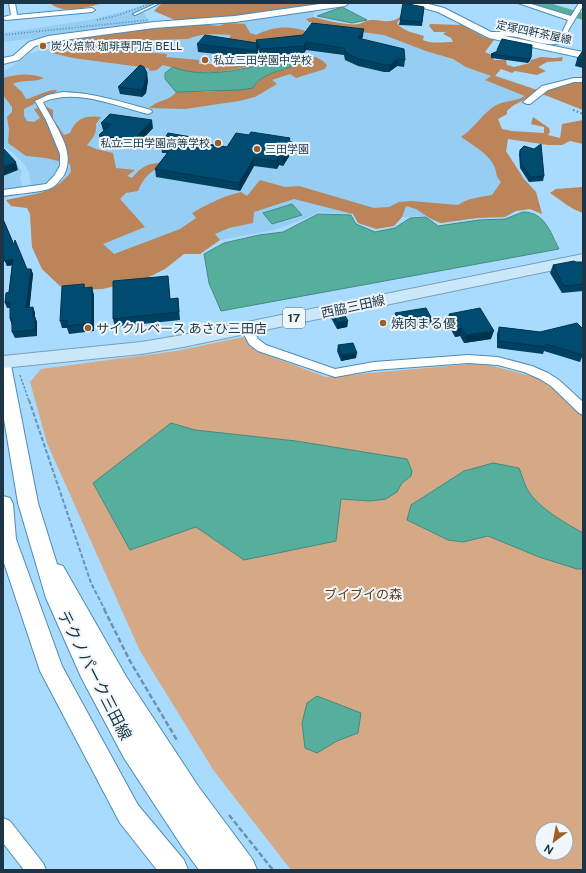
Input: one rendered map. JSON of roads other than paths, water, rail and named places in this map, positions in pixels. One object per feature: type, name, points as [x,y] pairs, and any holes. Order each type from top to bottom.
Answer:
[{"type":"main road","points":[[3,61],[16,58],[32,44],[48,39],[154,25],[235,19],[346,3]]},
{"type":"main road","name":"定塚四軒茶屋線","points":[[415,3],[447,13],[486,34],[508,40],[583,55]]},
{"type":"main road","name":"西脇三田線","points":[[3,350],[120,340],[170,333],[583,252]]},
{"type":"main road","name":"西脇三田線","points":[[7,366],[183,341],[583,259]]},
{"type":"main road","name":"テクノパーク三田線","points":[[7,366],[28,503],[57,598],[89,668],[133,749],[192,839],[216,870]]},
{"type":"main road","points":[[3,504],[6,539],[52,671],[129,814],[162,870]]},
{"type":"main road","points":[[40,544],[70,595],[119,686],[189,795],[243,870]]},
{"type":"main road","points":[[129,814],[174,870]]},
{"type":"street","points":[[11,18],[14,16],[12,3]]},
{"type":"street","points":[[521,3],[573,19]]},
{"type":"street","points":[[486,34],[516,34],[538,40],[558,42],[562,40],[573,19],[580,12],[582,3]]},
{"type":"street","points":[[3,19],[92,10]]},
{"type":"street","points":[[527,102],[545,88],[574,80],[583,80]]},
{"type":"street","points":[[3,193],[49,186],[58,177],[64,166],[64,154],[50,120],[39,101],[46,97],[55,94],[81,95],[148,112]]},
{"type":"street","points":[[246,327],[253,341],[262,348],[335,373],[374,366],[468,359],[498,361],[528,369],[544,376],[555,383],[583,410]]},
{"type":"street","points":[[3,828],[36,870]]},
{"type":"lane","points":[[134,14],[159,3]]},
{"type":"waterway","points":[[538,3],[583,17]]},
{"type":"railway","points":[[97,20],[116,16],[152,3]]},
{"type":"railway","points":[[3,35],[148,20]]},
{"type":"railway","points":[[573,110],[583,114]]},
{"type":"place","name":"炭火焙煎 珈琲専門店 BELL","points":[[43,46]]},
{"type":"place","name":"私立三田学園中学校","points":[[205,60]]},
{"type":"place","name":"私立三田学園高等学校","points":[[218,143]]},
{"type":"place","name":"三田学園","points":[[257,149]]},
{"type":"place","name":"焼肉まる優","points":[[383,323]]},
{"type":"place","name":"サイクルベース あさひ三田店","points":[[88,328]]},
{"type":"park label","name":"ブイブイの森","points":[[363,594]]}]
